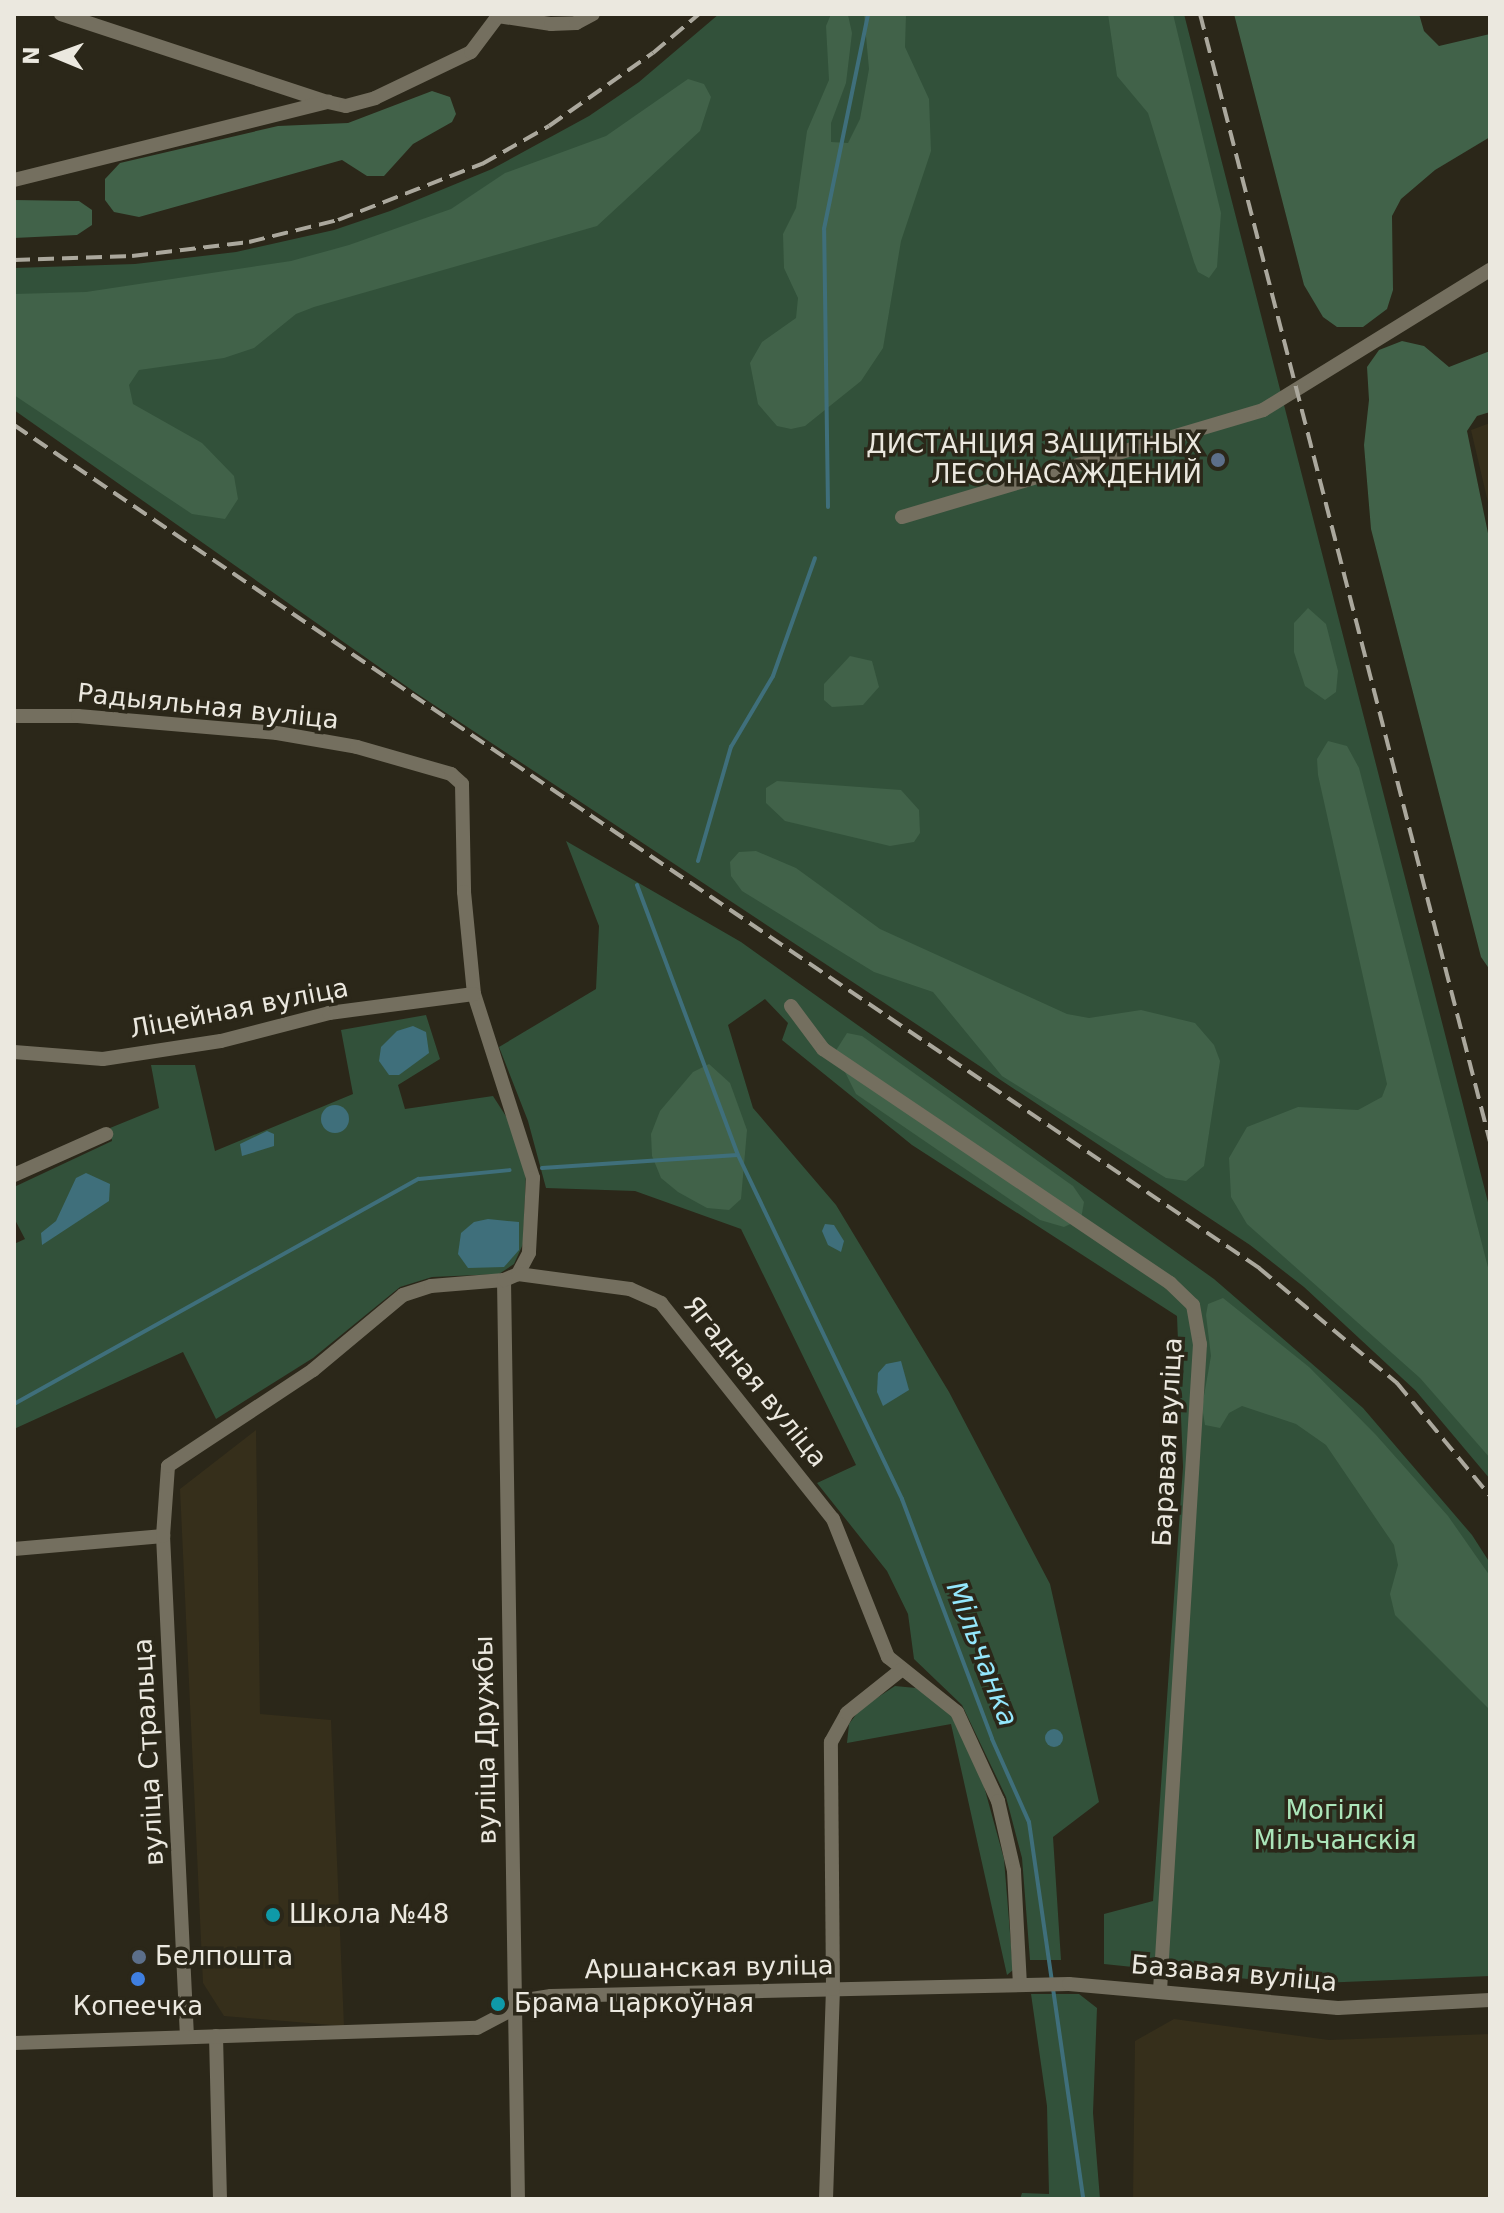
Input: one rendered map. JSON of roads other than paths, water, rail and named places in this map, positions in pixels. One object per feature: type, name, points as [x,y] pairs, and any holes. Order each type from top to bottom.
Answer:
[{"type":"street","points":[[61,14],[346,106],[431,73],[471,52],[495,15],[551,24],[576,23],[593,14]]},
{"type":"street","points":[[14,180],[328,102]]},
{"type":"street","points":[[902,517],[1263,410],[1490,270]]},
{"type":"street","name":"Радыяльная вуліца","points":[[14,716],[277,733],[357,747],[451,774],[462,784],[474,994],[533,1178],[529,1253],[511,1277]]},
{"type":"street","name":"Ліцейная вуліца","points":[[14,1052],[103,1059],[221,1041],[329,1013],[474,994]]},
{"type":"street","name":"Баравая вуліца","points":[[791,1006],[823,1049],[1170,1283],[1193,1305],[1200,1344],[1160,1990]]},
{"type":"street","points":[[14,1175],[106,1134]]},
{"type":"street","name":"Ягадная вуліца","points":[[168,1466],[313,1370],[403,1295],[431,1286],[511,1277],[630,1289],[661,1303],[833,1519],[883,1647],[901,1670],[957,1712],[998,1801],[1014,1871],[1025,1984]]},
{"type":"street","name":"вуліца Дружбы","points":[[511,1277],[513,2011],[518,2199]]},
{"type":"street","name":"вуліца Стральца","points":[[168,1466],[163,1536],[187,2037]]},
{"type":"street","points":[[14,1549],[163,1536]]},
{"type":"street","points":[[826,2199],[833,1989],[831,1742],[858,1702],[901,1670]]},
{"type":"street","name":"Базавая вуліца","points":[[1025,1984],[1160,1990],[1249,2004],[1338,2008],[1490,2000]]},
{"type":"street","name":"Аршанская вуліца","points":[[14,2043],[477,2028],[532,1999],[551,1996],[1025,1984]]},
{"type":"street","points":[[216,2036],[220,2199]]},
{"type":"water","points":[[413,1026],[426,1032],[429,1053],[399,1075],[389,1075],[379,1061],[381,1047],[397,1031]]},
{"type":"water","points":[[335,1105],[345,1109],[349,1119],[345,1129],[335,1133],[325,1129],[321,1119],[325,1109]]},
{"type":"water","points":[[267,1131],[274,1134],[274,1146],[242,1156],[240,1144]]},
{"type":"water","points":[[86,1173],[110,1184],[109,1201],[42,1245],[41,1233],[56,1221],[76,1178]]},
{"type":"water","points":[[488,1219],[519,1222],[519,1250],[504,1267],[468,1268],[458,1254],[461,1233],[474,1222]]},
{"type":"water","points":[[825,1224],[834,1225],[844,1241],[841,1252],[828,1245],[822,1231]]},
{"type":"water","points":[[901,1361],[909,1390],[883,1406],[877,1392],[878,1373],[886,1364]]},
{"type":"water","points":[[1054,1729],[1063,1738],[1054,1747],[1045,1738]]},
{"type":"waterway","points":[[828,507],[824,229],[868,14]]},
{"type":"waterway","points":[[698,861],[731,747],[773,676],[815,558]]},
{"type":"waterway","name":"Мільчанка","points":[[637,885],[738,1155],[902,1499],[992,1739],[1029,1822],[1083,2199]]},
{"type":"waterway","points":[[542,1168],[738,1155]]},
{"type":"waterway","points":[[14,1404],[419,1179],[510,1170]]},
{"type":"railway","points":[[14,260],[132,256],[249,242],[338,220],[482,164],[549,126],[653,53],[699,14]]},
{"type":"railway","points":[[1200,14],[1490,1142]]},
{"type":"railway","points":[[14,425],[1259,1268],[1397,1383],[1490,1496]]},
{"type":"place","name":"ДИСТАНЦИЯ ЗАЩИТНЫХ ЛЕСОНАСАЖДЕНИЙ","points":[[1218,460]]},
{"type":"place","name":"Школа №48","points":[[273,1915]]},
{"type":"place","name":"Белпошта","points":[[139,1957]]},
{"type":"place","name":"Копеечка","points":[[138,1979]]},
{"type":"place","name":"Брама царкоўная","points":[[498,2004]]},
{"type":"park label","name":"Могілкі Мільчанскія","points":[[1335,1826]]}]
